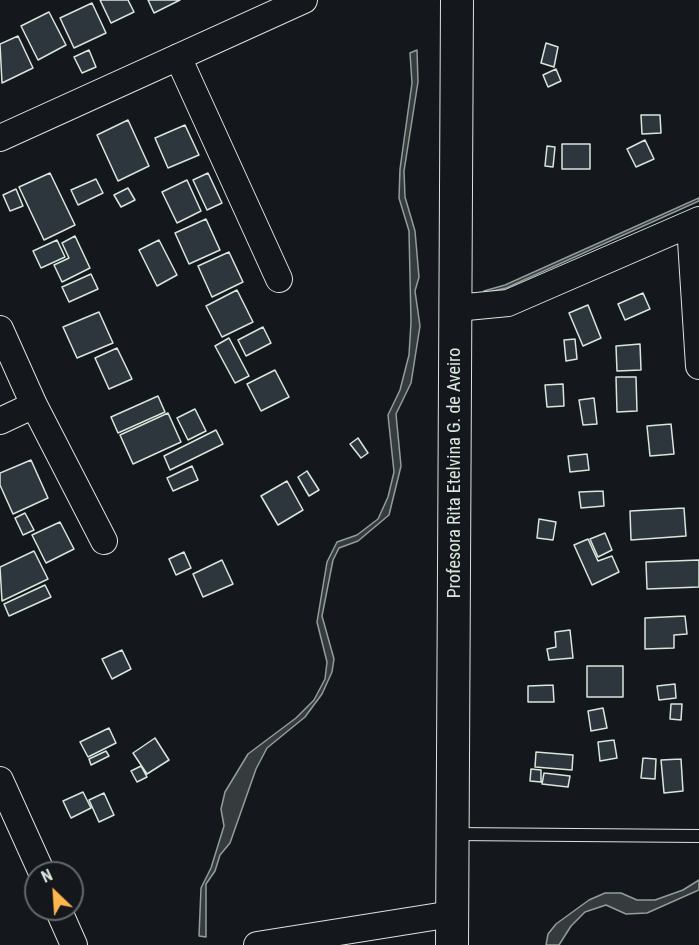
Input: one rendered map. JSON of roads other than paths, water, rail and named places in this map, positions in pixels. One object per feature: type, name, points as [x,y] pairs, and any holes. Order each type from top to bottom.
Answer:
[{"type":"street","points":[[0,138],[304,0]]},
{"type":"street","name":"Profesora Rita Etelvina G. de Aveiro","points":[[452,945],[456,0]]},
{"type":"street","points":[[178,57],[279,279]]},
{"type":"street","points":[[456,308],[508,303],[695,222],[699,366]]},
{"type":"street","points":[[0,329],[34,405],[104,541]]},
{"type":"street","points":[[0,421],[34,405]]},
{"type":"street","points":[[0,780],[37,861]]},
{"type":"street","points":[[257,945],[452,914]]},
{"type":"street","points":[[63,921],[74,945]]},
{"type":"lane","points":[[453,834],[699,836]]}]
